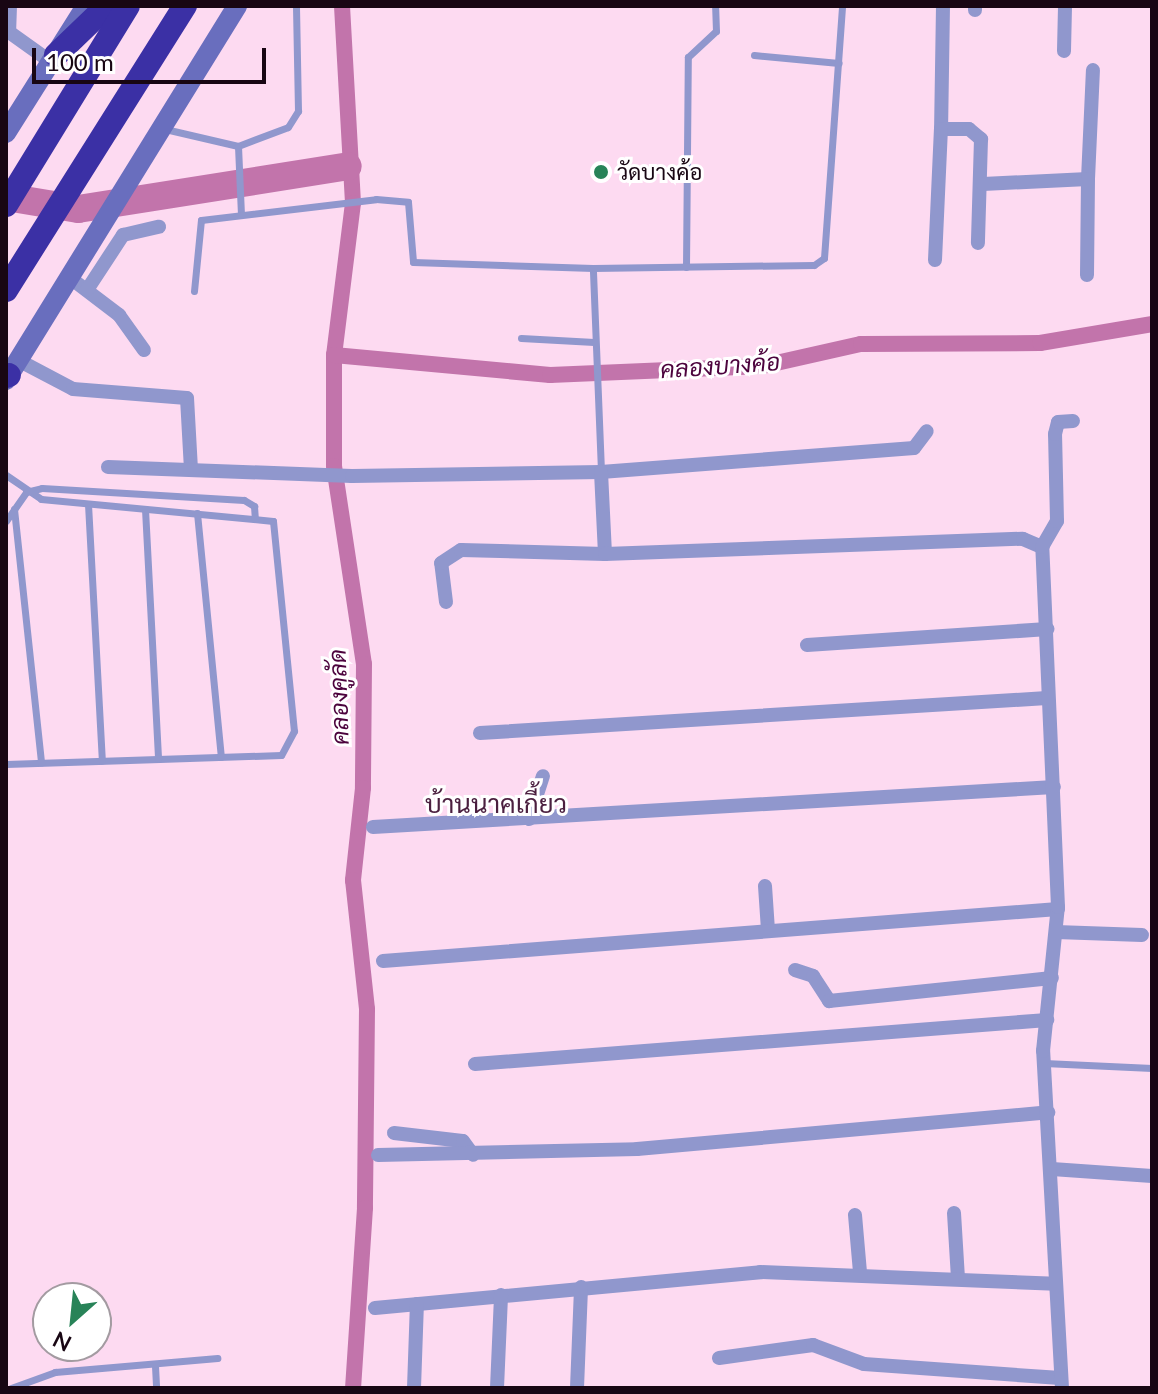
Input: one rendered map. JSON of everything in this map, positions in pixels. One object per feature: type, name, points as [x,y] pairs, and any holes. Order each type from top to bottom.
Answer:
[{"type":"highway","points":[[54,59],[107,6]]},
{"type":"highway","points":[[6,205],[128,6]]},
{"type":"highway","points":[[6,290],[185,6]]},
{"type":"main road","points":[[6,133],[86,6]]},
{"type":"main road","points":[[10,373],[159,127],[237,6]]},
{"type":"street","points":[[10,6],[9,32],[54,59]]},
{"type":"street","points":[[935,260],[943,6]]},
{"type":"street","points":[[1064,51],[1065,6]]},
{"type":"street","points":[[1087,275],[1093,70]]},
{"type":"street","points":[[941,129],[959,127],[979,135],[983,184],[978,243]]},
{"type":"street","points":[[983,184],[1088,179]]},
{"type":"street","points":[[87,290],[123,235],[159,227]]},
{"type":"street","points":[[69,277],[119,315],[144,350]]},
{"type":"street","points":[[10,373],[73,389],[187,398],[191,470]]},
{"type":"street","points":[[719,1358],[813,1345],[840,1350],[864,1364],[1061,1383],[1044,1063],[1058,909],[1042,547],[1057,521],[1055,434],[1058,422],[1073,421]]},
{"type":"street","points":[[108,467],[352,476],[601,472],[914,448],[927,431]]},
{"type":"street","points":[[601,472],[605,554]]},
{"type":"street","points":[[446,602],[441,563],[450,552],[605,554],[1023,539],[1042,547]]},
{"type":"street","points":[[807,645],[1047,629]]},
{"type":"street","points":[[480,733],[1047,698]]},
{"type":"street","points":[[529,819],[543,776]]},
{"type":"street","points":[[373,827],[1054,787]]},
{"type":"street","points":[[765,886],[768,930]]},
{"type":"street","points":[[383,961],[1058,909]]},
{"type":"street","points":[[1056,932],[1142,935]]},
{"type":"street","points":[[795,970],[813,976],[829,1001],[1052,978]]},
{"type":"street","points":[[475,1064],[1047,1020]]},
{"type":"street","points":[[378,1155],[473,1155],[699,1145],[1048,1112]]},
{"type":"street","points":[[394,1133],[463,1141],[473,1155]]},
{"type":"street","points":[[1052,1169],[1152,1176]]},
{"type":"street","points":[[954,1213],[958,1279]]},
{"type":"street","points":[[855,1215],[860,1272]]},
{"type":"street","points":[[375,1308],[760,1272],[860,1272],[1055,1284]]},
{"type":"street","points":[[577,1388],[581,1287]]},
{"type":"street","points":[[497,1388],[501,1295]]},
{"type":"street","points":[[414,1388],[417,1304]]},
{"type":"lane","points":[[159,127],[238,146],[271,137],[298,111],[296,6]]},
{"type":"lane","points":[[686,267],[688,57],[716,31],[715,6]]},
{"type":"lane","points":[[194,291],[197,224],[241,212],[376,199],[408,202],[413,262],[593,268],[814,265],[824,258],[842,6]]},
{"type":"lane","points":[[754,55],[839,63]]},
{"type":"lane","points":[[238,146],[241,212]]},
{"type":"lane","points":[[593,268],[594,395],[601,472]]},
{"type":"lane","points":[[521,338],[594,342]]},
{"type":"lane","points":[[6,475],[26,492],[88,504],[273,521],[279,535],[294,731],[281,755],[6,764]]},
{"type":"lane","points":[[6,521],[26,492],[56,488],[244,500],[254,506],[255,519]]},
{"type":"lane","points":[[88,504],[102,761]]},
{"type":"lane","points":[[14,509],[41,763]]},
{"type":"lane","points":[[145,509],[158,759]]},
{"type":"lane","points":[[197,513],[221,757]]},
{"type":"lane","points":[[1044,1063],[1152,1068]]},
{"type":"lane","points":[[11,1388],[55,1372],[155,1366],[217,1358]]},
{"type":"lane","points":[[155,1366],[156,1388]]},
{"type":"waterway","name":"คลองคูลัด","points":[[342,6],[353,203],[334,355],[334,466],[364,664],[363,788],[353,880],[367,1009],[365,1208],[353,1388]]},
{"type":"waterway","name":"คลองบางค้อ","points":[[6,197],[78,209],[348,166]]},
{"type":"waterway","name":"คลองบางค้อ","points":[[334,355],[550,375],[763,366],[861,344],[1040,343],[1152,324]]},
{"type":"place","name":"วัดบางค้อ","points":[[601,172]]},
{"type":"district","name":"บ้านนาคเกี้ยว","points":[[496,804]]}]
